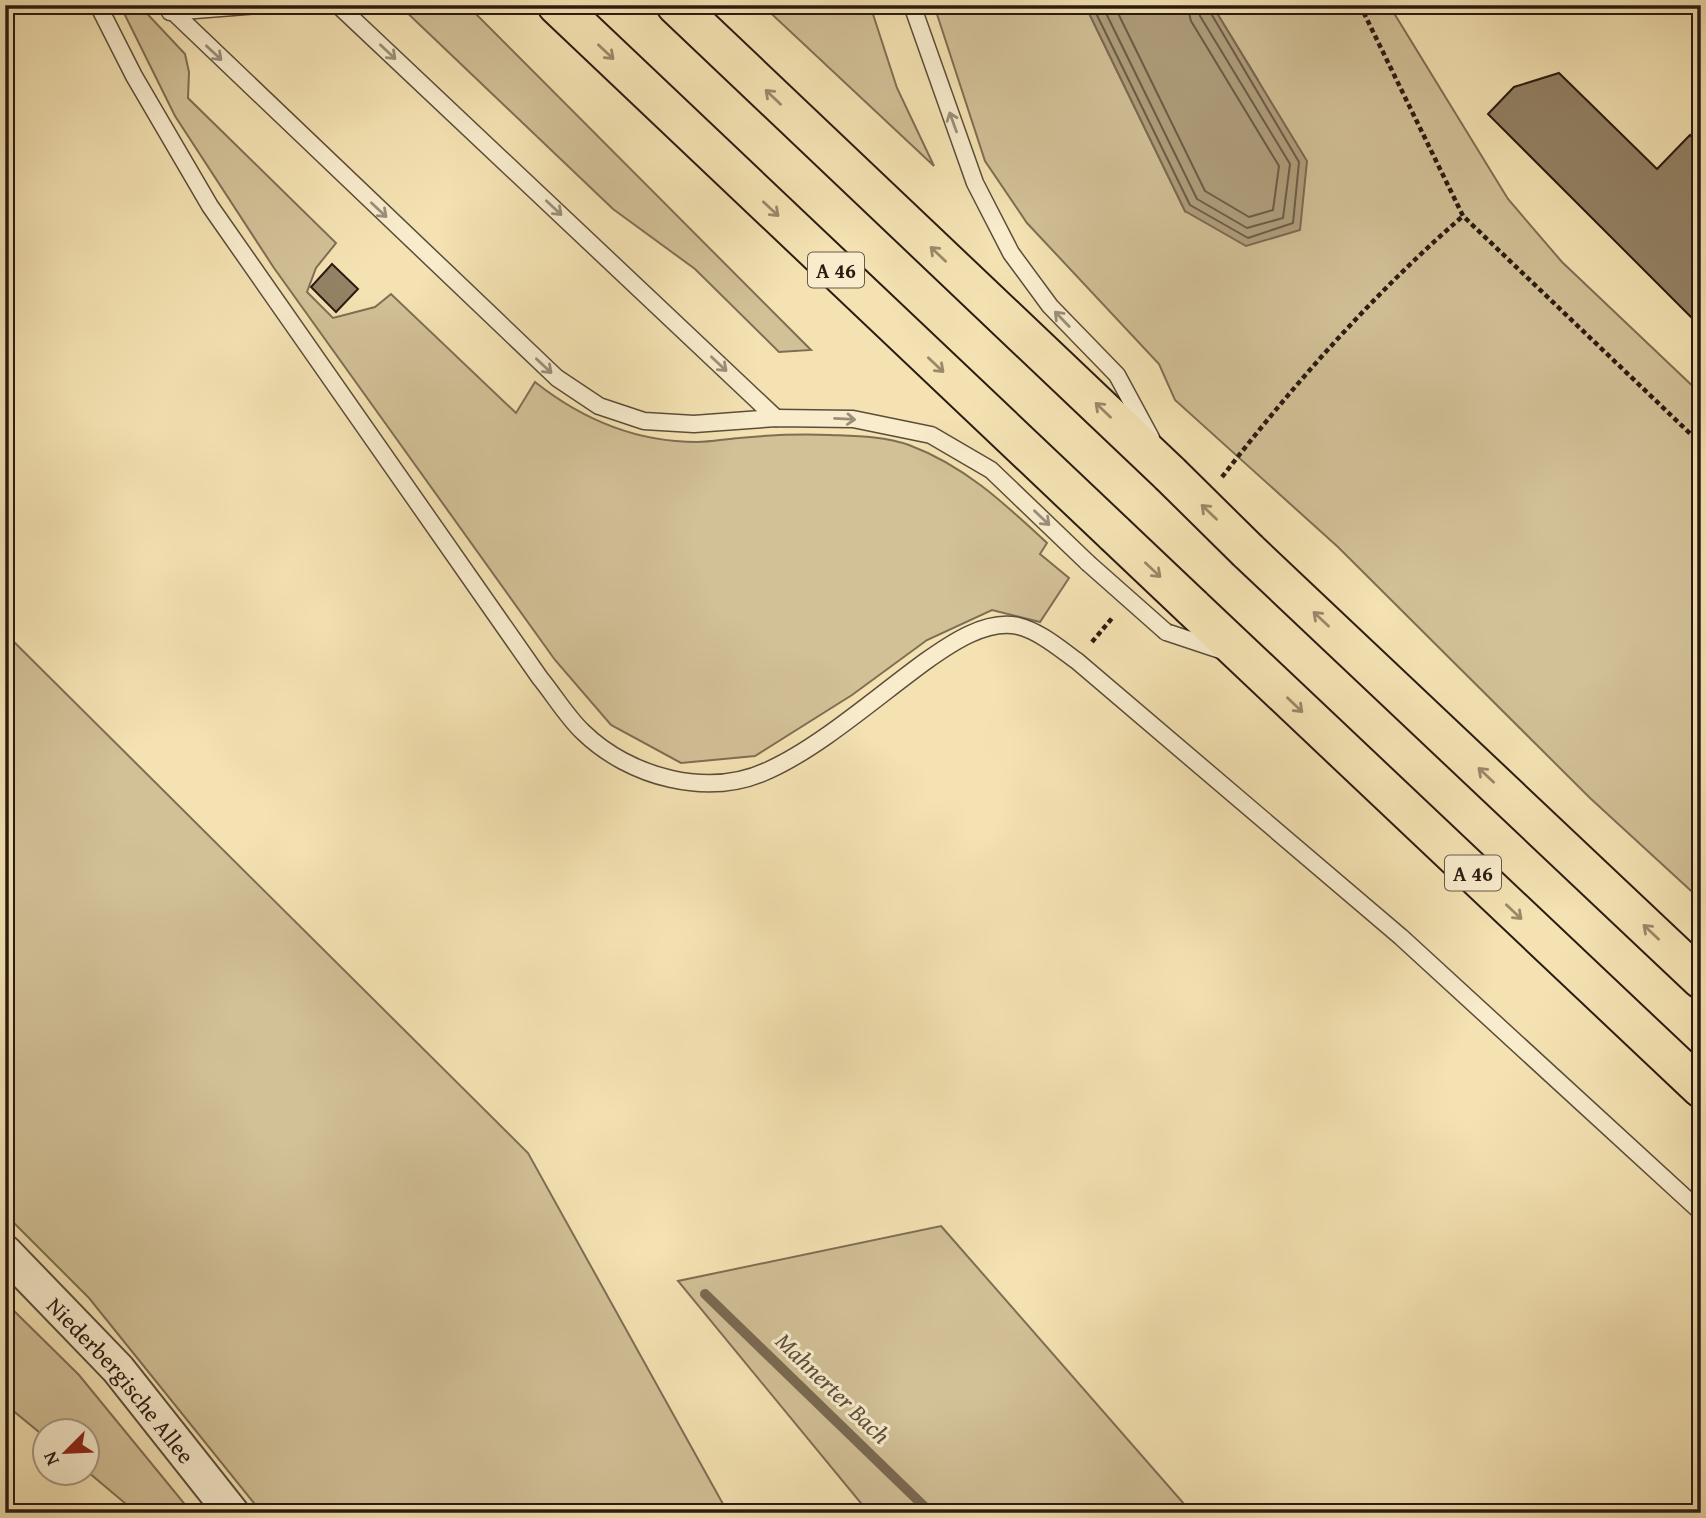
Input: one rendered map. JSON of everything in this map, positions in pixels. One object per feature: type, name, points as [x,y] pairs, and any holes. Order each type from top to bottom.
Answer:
[{"type":"highway","name":"A 46","points":[[556,5],[1115,534],[1179,620],[1246,658],[1701,1088]]},
{"type":"highway","points":[[676,5],[1701,979]]},
{"type":"street","name":"Niederbergische Allee","points":[[5,1252],[118,1369],[232,1513]]},
{"type":"lane","points":[[98,5],[134,76],[210,206],[540,678],[581,731],[612,757],[651,774],[687,782],[727,781],[767,771],[796,755],[951,643],[983,629],[1017,626],[1051,642],[1077,661],[1401,937],[1701,1212]]},
{"type":"lane","points":[[168,9],[258,5]]},
{"type":"lane","points":[[338,5],[776,418]]},
{"type":"lane","points":[[912,5],[975,183],[1011,253],[1050,306],[1117,375],[1170,474]]},
{"type":"lane","points":[[168,9],[556,378],[599,406],[644,421],[694,424],[776,418],[853,419],[930,435],[991,470],[1088,563],[1179,620]]},
{"type":"path","points":[[1360,5],[1463,216],[1701,444]]},
{"type":"path","points":[[1216,485],[1340,338],[1429,246],[1463,216]]},
{"type":"path","points":[[1077,661],[1122,606]]},
{"type":"shaded area","points":[[120,5],[139,5],[185,54],[189,72],[188,98],[336,243],[316,268],[307,292],[333,318],[375,307],[391,294],[516,413],[535,382],[591,418],[652,438],[697,442],[773,435],[830,435],[880,438],[909,445],[966,475],[999,500],[1047,543],[1040,554],[1069,578],[1040,622],[992,610],[927,640],[852,695],[755,756],[681,763],[611,725],[555,660],[274,268],[175,116]]},
{"type":"shaded area","points":[[399,5],[467,5],[811,350],[779,352],[695,269],[613,209]]},
{"type":"shaded area","points":[[762,5],[870,5],[897,88],[934,166]]},
{"type":"shaded area","points":[[934,5],[1085,5],[1185,211],[1258,80],[1212,5],[1389,5],[1508,199],[1562,262],[1701,394],[1701,900],[1590,798],[1338,547],[1175,400],[1159,364],[1027,223],[985,161]]},
{"type":"shaded area","points":[[5,633],[528,1153],[728,1513],[262,1513],[89,1298],[5,1214]]},
{"type":"shaded area","points":[[941,1226],[1192,1513],[869,1513],[678,1281]]},
{"type":"shaded area","points":[[5,1302],[79,1375],[192,1513],[129,1513],[126,1504],[102,1484],[102,1416],[32,1416],[32,1426],[5,1404]]},
{"type":"water","points":[[1085,5],[1212,5],[1307,161],[1300,230],[1246,246],[1185,211]]},
{"type":"building","points":[[1559,73],[1657,169],[1690,135],[1701,146],[1701,327],[1488,114],[1514,87]]},
{"type":"building","points":[[332,264],[358,289],[336,312],[311,287]]},
{"type":"waterway","name":"Mahnerter Bach","points":[[705,1294],[931,1513]]}]
